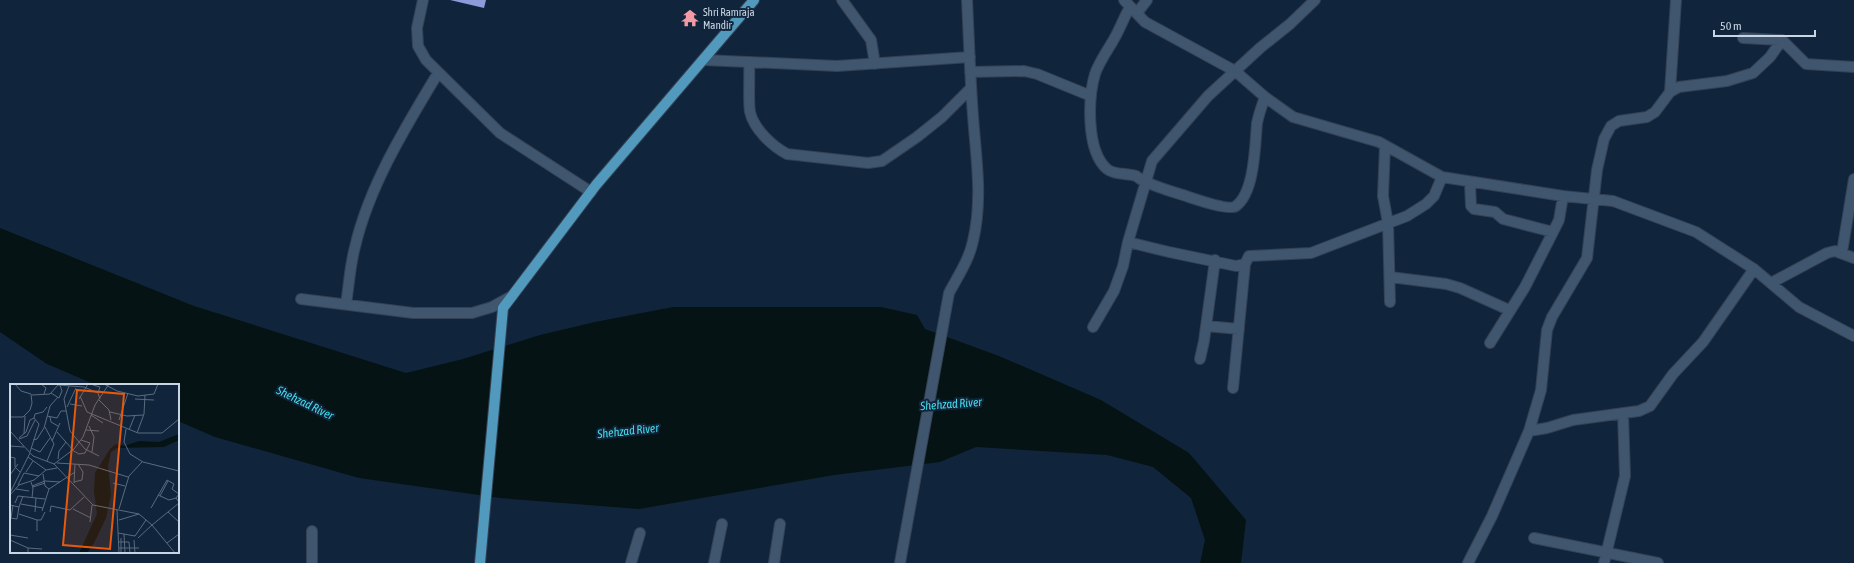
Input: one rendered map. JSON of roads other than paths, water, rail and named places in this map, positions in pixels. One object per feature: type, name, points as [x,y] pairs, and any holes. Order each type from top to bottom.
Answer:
[{"type":"main road","points":[[480,563],[503,308],[591,192],[754,0]]},
{"type":"street","points":[[423,0],[417,28],[418,46],[426,60],[500,133],[591,192]]},
{"type":"street","points":[[842,0],[871,40],[875,64]]},
{"type":"street","points":[[900,563],[949,293],[966,263],[973,242],[978,217],[979,197],[970,72],[968,0]]},
{"type":"street","points":[[1147,0],[1130,7],[1095,73],[1090,111],[1091,138],[1095,149],[1106,168],[1111,172],[1136,176],[1145,182],[1209,203],[1232,207],[1237,205],[1247,188],[1252,169],[1258,121],[1265,97]]},
{"type":"street","points":[[1092,327],[1114,292],[1123,266],[1128,242],[1152,161],[1208,96],[1315,0]]},
{"type":"street","points":[[1670,92],[1676,0]]},
{"type":"street","points":[[1130,7],[1145,22],[1235,71],[1265,97],[1293,117],[1379,142],[1442,178],[1594,200],[1613,200],[1696,232],[1754,269],[1800,307],[1854,336]]},
{"type":"street","points":[[1743,38],[1782,40],[1806,64],[1854,67]]},
{"type":"street","points":[[1468,563],[1492,516],[1529,431],[1542,390],[1547,330],[1552,317],[1587,258],[1599,162],[1604,139],[1611,126],[1619,121],[1647,116],[1655,112],[1670,92],[1679,87],[1727,81],[1753,73],[1770,57],[1782,40]]},
{"type":"street","points":[[704,60],[837,66],[970,57]]},
{"type":"street","points":[[749,62],[750,112],[758,129],[780,150],[787,154],[868,163],[882,161],[917,137],[942,117],[971,88]]},
{"type":"street","points":[[970,72],[1024,71],[1037,74],[1091,96]]},
{"type":"street","points":[[346,304],[354,247],[362,221],[377,183],[438,73]]},
{"type":"street","points":[[1385,146],[1383,196],[1388,223],[1390,302]]},
{"type":"street","points":[[1233,388],[1245,264],[1249,256],[1311,253],[1407,216],[1426,204],[1434,196],[1442,178]]},
{"type":"street","points":[[1842,252],[1854,179]]},
{"type":"street","points":[[1470,183],[1471,206],[1474,209],[1495,212],[1503,218],[1553,232]]},
{"type":"street","points":[[1490,343],[1509,310],[1525,287],[1559,220],[1563,196]]},
{"type":"street","points":[[1128,242],[1169,252],[1215,260],[1236,266],[1245,264]]},
{"type":"street","points":[[1771,283],[1827,253],[1835,251],[1842,252],[1854,258]]},
{"type":"street","points":[[1200,359],[1215,260]]},
{"type":"street","points":[[1529,431],[1548,428],[1573,420],[1639,411],[1650,406],[1674,374],[1703,342],[1754,269]]},
{"type":"street","points":[[1390,277],[1446,284],[1460,288],[1509,310]]},
{"type":"street","points":[[301,298],[413,313],[472,313],[492,307],[512,296]]},
{"type":"street","points":[[1206,326],[1239,329]]},
{"type":"street","points":[[1605,558],[1625,476],[1623,413]]},
{"type":"street","points":[[714,563],[722,524]]},
{"type":"street","points":[[774,563],[780,524]]},
{"type":"street","points":[[312,531],[312,563]]},
{"type":"street","points":[[631,563],[640,533]]},
{"type":"street","points":[[1534,538],[1605,558],[1658,563]]},
{"type":"water","name":"Shehzad River","points":[[0,228],[194,306],[406,373],[463,359],[540,335],[595,322],[673,307],[881,307],[917,315],[925,329],[999,356],[1101,400],[1189,453],[1246,520],[1241,563],[1200,563],[1205,540],[1191,498],[1153,467],[1107,455],[976,447],[940,462],[834,475],[639,509],[500,498],[359,478],[215,437],[179,421],[179,384],[94,384],[47,364],[0,332]]},
{"type":"place","name":"Shri Ramraja Mandir","points":[[690,18]]}]
